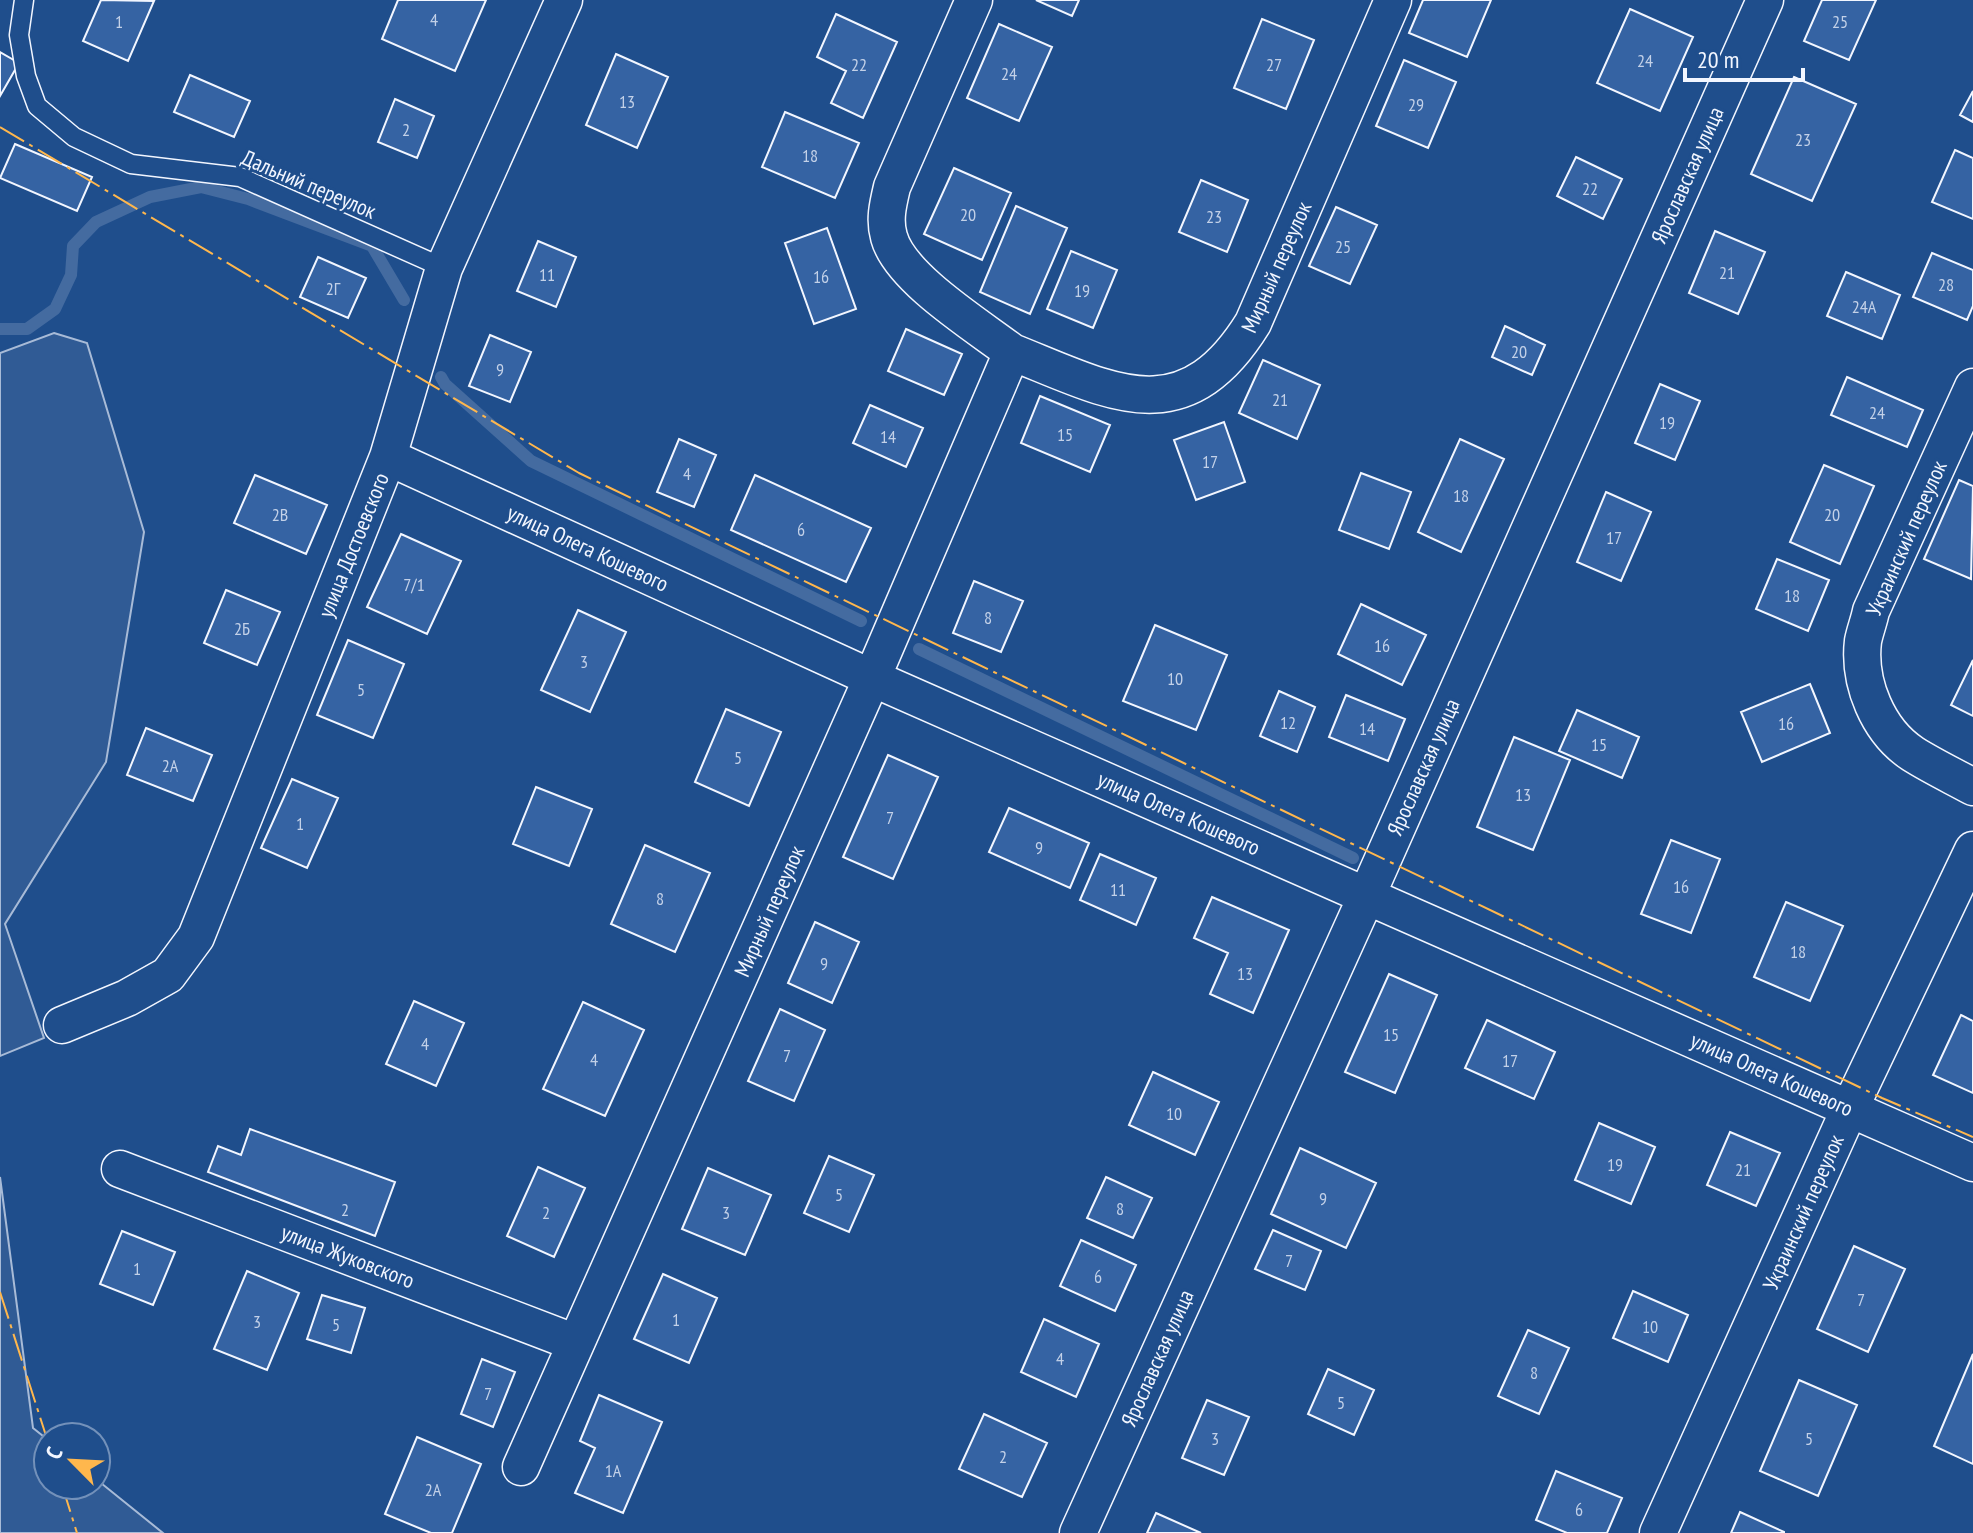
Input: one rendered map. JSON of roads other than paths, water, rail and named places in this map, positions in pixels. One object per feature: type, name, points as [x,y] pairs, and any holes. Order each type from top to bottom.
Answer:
[{"type":"street","name":"улица Достоевского","points":[[62,1025],[127,998],[168,975],[196,937],[388,457],[444,268],[564,0]]},
{"type":"street","name":"Мирный переулок","points":[[974,0],[892,187],[886,212],[889,237],[900,261],[918,279],[1012,352],[1114,392],[1147,396],[1181,390],[1211,375],[1236,352],[1253,323],[1393,0]]},
{"type":"street","name":"Ярославская улица","points":[[1078,1533],[1367,895],[1765,0]]},
{"type":"street","name":"Мирный переулок","points":[[521,1467],[872,678],[1012,352]]},
{"type":"street","name":"Украинский переулок","points":[[1973,387],[1871,611],[1863,642],[1863,673],[1867,688],[1888,730],[1911,753],[1973,787]]},
{"type":"street","name":"улица Олега Кошевого","points":[[388,457],[872,678],[1973,1163]]},
{"type":"street","name":"Украинский переулок","points":[[1658,1533],[1850,1108],[1973,850]]},
{"type":"street","name":"улица Жуковского","points":[[120,1169],[576,1343]]},
{"type":"lane","name":"Дальний переулок","points":[[24,0],[19,35],[26,76],[37,106],[74,137],[131,164],[240,177],[444,268]]},
{"type":"waterway","points":[[0,329],[27,329],[55,309],[71,275],[73,246],[96,222],[150,197],[201,187],[248,199],[372,246],[404,300]]},
{"type":"waterway","points":[[441,377],[531,461],[861,621]]},
{"type":"waterway","points":[[919,649],[1353,858]]}]
